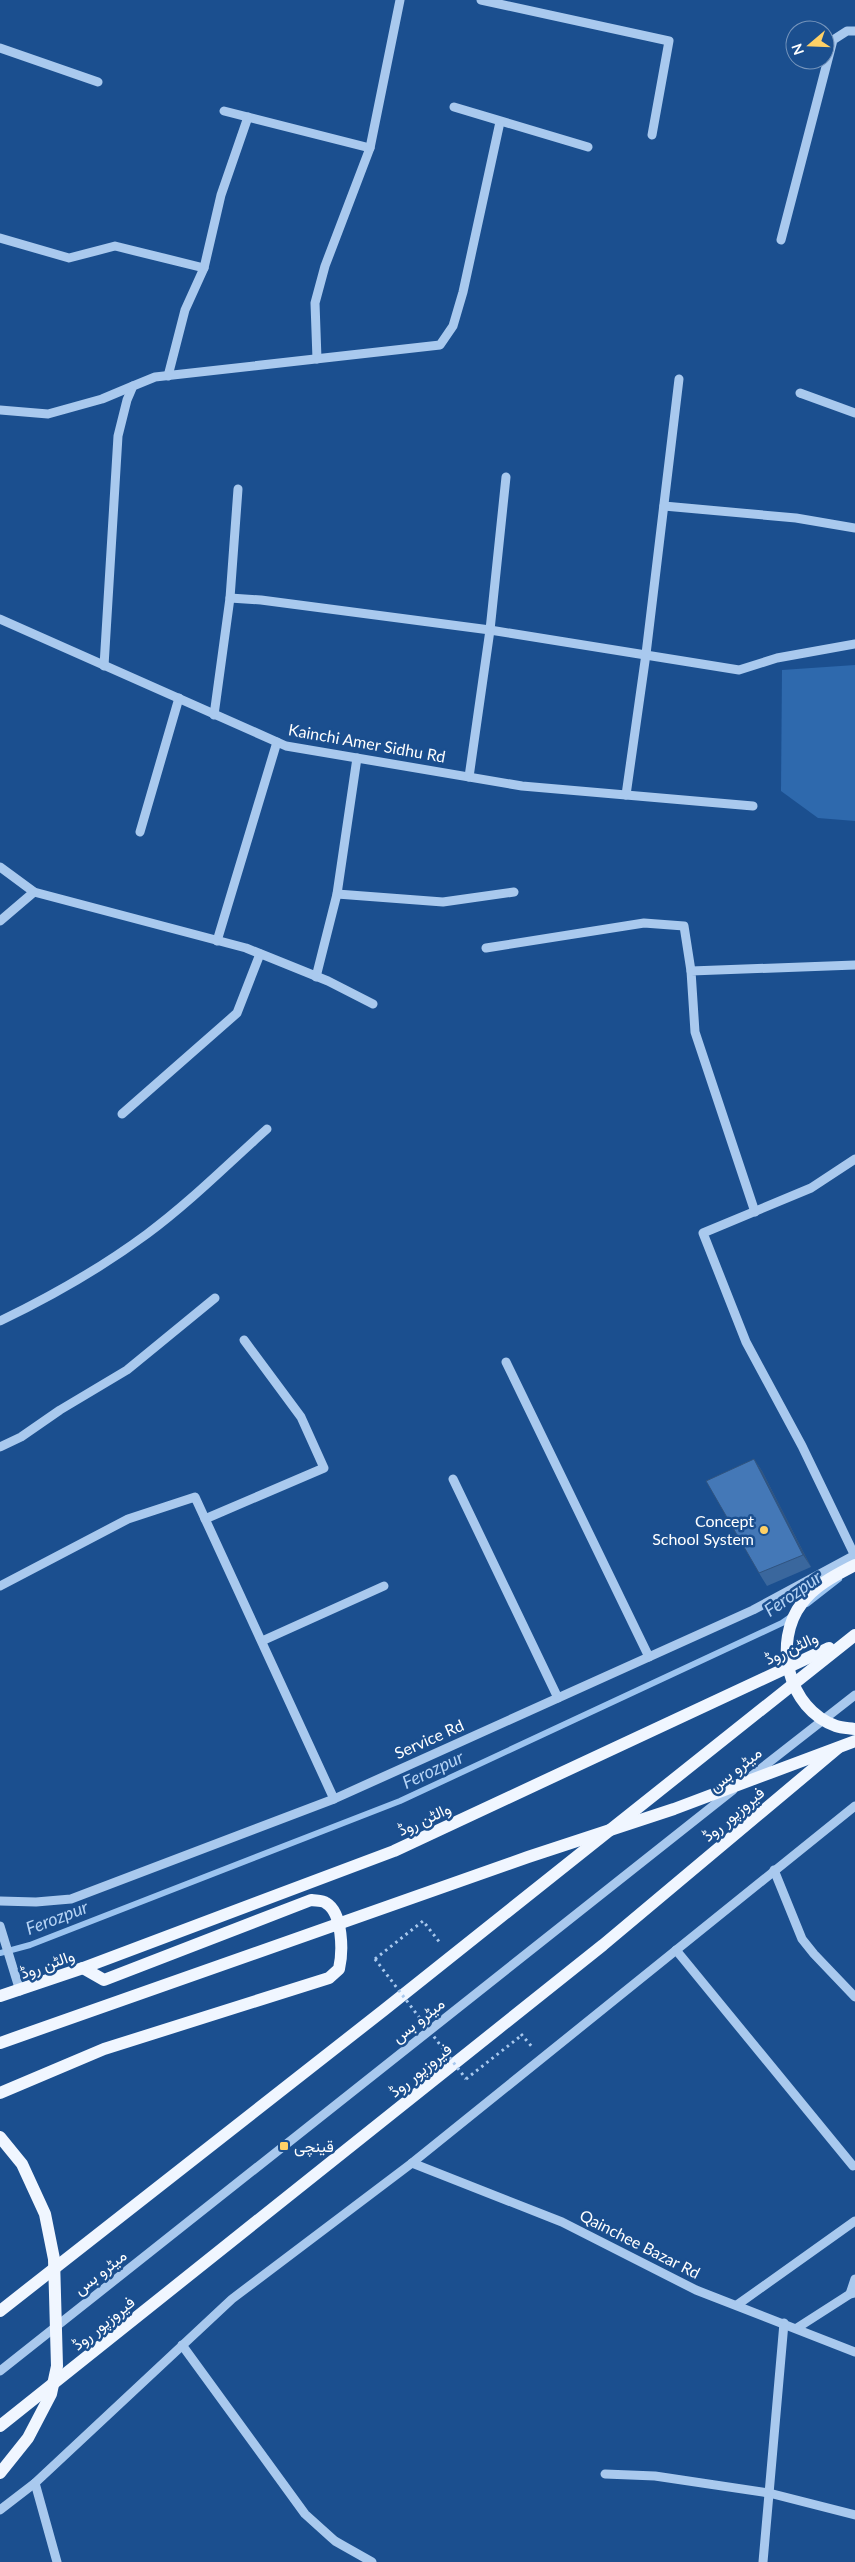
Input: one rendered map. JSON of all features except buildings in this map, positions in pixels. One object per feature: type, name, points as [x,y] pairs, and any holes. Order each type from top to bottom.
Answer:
[{"type":"main road","points":[[855,1565],[824,1582],[802,1603],[788,1634],[787,1663],[797,1693],[814,1712],[836,1726],[855,1729]]},
{"type":"main road","points":[[0,2311],[852,1637]]},
{"type":"main road","name":"والٹن روڈ","points":[[0,1996],[20,1991],[83,1968],[394,1851],[852,1637]]},
{"type":"main road","name":"فیروزپور روڈ","points":[[0,2426],[603,1945],[855,1734]]},
{"type":"main road","points":[[0,2043],[528,1857],[674,1809],[855,1741]]},
{"type":"main road","points":[[0,2093],[104,2049],[329,1978],[339,1969],[342,1938],[331,1908],[326,1902],[311,1900],[104,1980],[83,1968]]},
{"type":"main road","points":[[0,2137],[22,2164],[45,2214],[54,2259],[57,2366],[51,2394],[28,2438],[0,2473]]},
{"type":"street","points":[[317,359],[315,303],[325,266],[370,148],[400,0]]},
{"type":"street","points":[[481,0],[669,41],[652,135]]},
{"type":"street","points":[[781,240],[833,40],[848,31],[855,31]]},
{"type":"street","points":[[0,48],[98,82]]},
{"type":"street","points":[[454,107],[588,147]]},
{"type":"street","points":[[224,111],[370,148]]},
{"type":"street","points":[[168,376],[185,310],[204,268],[221,195],[248,117]]},
{"type":"street","points":[[0,410],[48,414],[102,399],[155,377],[440,345],[452,326],[463,292],[500,122]]},
{"type":"street","points":[[0,238],[69,258],[115,246],[204,268]]},
{"type":"street","points":[[626,795],[646,654],[679,379]]},
{"type":"street","points":[[104,666],[118,436],[127,400],[133,386]]},
{"type":"street","points":[[800,393],[855,413]]},
{"type":"street","points":[[469,777],[490,630],[506,478]]},
{"type":"street","points":[[214,715],[230,598],[238,489]]},
{"type":"street","points":[[664,506],[796,518],[855,528]]},
{"type":"street","points":[[230,598],[261,600],[490,630],[740,670],[777,658],[855,644]]},
{"type":"street","name":"Kainchi Amer Sidhu Rd","points":[[0,620],[286,746],[522,786],[754,806]]},
{"type":"street","points":[[140,832],[179,698]]},
{"type":"street","points":[[217,941],[277,742]]},
{"type":"street","points":[[316,977],[337,894],[357,758]]},
{"type":"street","points":[[0,866],[34,892],[260,954],[316,977],[373,1004]]},
{"type":"street","points":[[0,920],[34,892]]},
{"type":"street","points":[[337,894],[442,902],[514,892]]},
{"type":"street","points":[[486,948],[644,922],[684,926],[692,971],[695,1032],[756,1212]]},
{"type":"street","points":[[122,1114],[237,1012],[260,954]]},
{"type":"street","points":[[692,971],[855,965]]},
{"type":"street","points":[[0,1321],[46,1299],[95,1270],[148,1233],[267,1129]]},
{"type":"street","points":[[855,1159],[811,1188],[703,1233],[746,1342],[802,1446],[855,1556]]},
{"type":"street","points":[[0,1447],[21,1437],[60,1410],[126,1370],[215,1298]]},
{"type":"street","points":[[205,1519],[324,1468],[301,1417],[244,1340]]},
{"type":"street","points":[[506,1362],[649,1658]]},
{"type":"street","points":[[453,1479],[558,1698]]},
{"type":"street","points":[[0,1586],[128,1519],[195,1497],[334,1799]]},
{"type":"street","name":"Service Rd","points":[[0,1901],[36,1902],[71,1899],[334,1799],[754,1610],[855,1556]]},
{"type":"street","points":[[262,1641],[384,1586]]},
{"type":"street","name":"میٹرو بس","points":[[0,2371],[855,1695]]},
{"type":"street","points":[[0,2510],[35,2483],[232,2299],[412,2164],[855,1806]]},
{"type":"street","points":[[774,1870],[802,1939],[855,1997]]},
{"type":"street","points":[[0,1926],[20,1991]]},
{"type":"street","points":[[676,1950],[853,2166]]},
{"type":"street","name":"Qainchee Bazar Rd","points":[[412,2164],[562,2222],[696,2290],[853,2349]]},
{"type":"street","points":[[737,2305],[855,2221]]},
{"type":"street","points":[[796,2328],[852,2293],[855,2279]]},
{"type":"street","points":[[763,2562],[784,2323]]},
{"type":"street","points":[[182,2345],[305,2514],[335,2541],[372,2562]]},
{"type":"street","points":[[605,2474],[655,2476],[769,2492],[855,2515]]},
{"type":"street","points":[[35,2483],[57,2562]]},
{"type":"path","points":[[451,1956],[423,1921],[375,1959],[466,2079],[522,2035]]},
{"type":"path","points":[[510,2019],[541,2058]]},
{"type":"shaded area","points":[[855,665],[855,821],[818,818],[781,791],[782,670]]},
{"type":"waterway","name":"Ferozpur","points":[[807,1604],[839,1579]]},
{"type":"waterway","name":"Ferozpur","points":[[0,1953],[30,1945],[400,1801],[782,1623],[792,1616]]},
{"type":"place","name":"Concept School System","points":[[764,1530]]},
{"type":"place","name":"قینچی","points":[[284,2146]]}]
